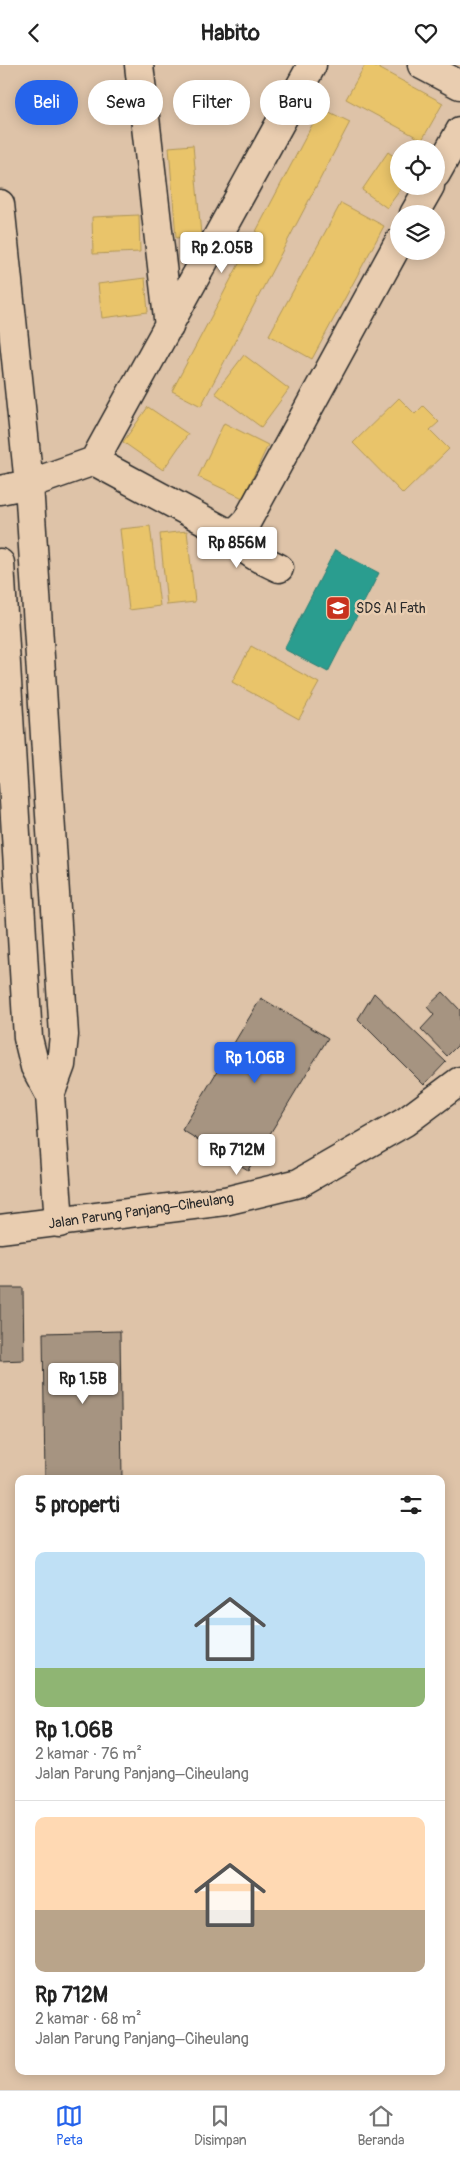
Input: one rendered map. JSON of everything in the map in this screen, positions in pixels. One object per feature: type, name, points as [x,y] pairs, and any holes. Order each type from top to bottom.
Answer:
[{"type":"street","points":[[0,490],[29,484],[94,461],[312,65]]},
{"type":"street","points":[[422,65],[460,85]]},
{"type":"street","points":[[143,70],[169,327]]},
{"type":"street","points":[[445,158],[460,131]]},
{"type":"street","points":[[0,203],[11,436],[29,484],[64,1035],[61,1065],[50,1095],[59,1223]]},
{"type":"street","points":[[236,532],[246,521],[390,258]]},
{"type":"street","points":[[94,461],[224,531],[236,532]]},
{"type":"street","points":[[236,532],[238,540],[247,551],[279,568]]},
{"type":"street","points":[[0,563],[4,699],[28,1038],[34,1067],[50,1095]]},
{"type":"street","points":[[4,699],[41,687]]},
{"type":"street","name":"Jalan Parung Panjang–Ciheulang","points":[[0,1229],[225,1201],[299,1183],[405,1121],[460,1081]]},
{"type":"building: Hunian","points":[[365,65],[373,65],[443,103],[422,140],[346,99]]},
{"type":"building: Hunian","points":[[330,112],[350,122],[201,406],[172,391],[312,125],[330,125]]},
{"type":"building: Hunian","points":[[193,145],[201,235],[176,238],[169,147]]},
{"type":"building: Hunian","points":[[388,152],[390,153],[390,195],[396,195],[387,208],[362,190]]},
{"type":"building: Hunian","points":[[341,203],[384,226],[312,359],[269,335]]},
{"type":"building: Hunian","points":[[139,215],[140,252],[93,254],[92,217]]},
{"type":"building: Hunian","points":[[145,278],[148,312],[102,318],[98,284]]},
{"type":"building: Hunian","points":[[244,355],[289,389],[261,427],[215,393]]},
{"type":"building: Hunian","points":[[399,398],[415,414],[423,406],[439,422],[430,430],[449,449],[403,494],[353,443]]},
{"type":"building: Hunian","points":[[148,407],[188,434],[163,470],[123,442]]},
{"type":"building: Hunian","points":[[224,423],[268,445],[243,498],[198,477]]},
{"type":"building: Hunian","points":[[150,526],[160,606],[129,610],[120,529]]},
{"type":"building: Hunian","points":[[187,531],[195,602],[167,605],[160,534]]},
{"type":"building: Hunian","points":[[251,646],[319,683],[299,719],[232,682]]},
{"type":"building: Sekolah","points":[[335,550],[379,573],[328,672],[284,649]]},
{"type":"building: Lainnya","points":[[443,992],[460,1010],[460,1043],[447,1056],[421,1029],[434,1015],[427,1007]]},
{"type":"building: Lainnya","points":[[374,993],[446,1062],[424,1085],[358,1019]]},
{"type":"building: Lainnya","points":[[261,998],[328,1038],[248,1170],[182,1130]]},
{"type":"building: Lainnya","points":[[0,1288],[23,1288],[24,1360],[0,1361]]},
{"type":"building: Lainnya","points":[[120,1331],[122,1475],[45,1475],[43,1333]]},
{"type":"place","name":"SDS Al Fath","points":[[338,608]]}]
